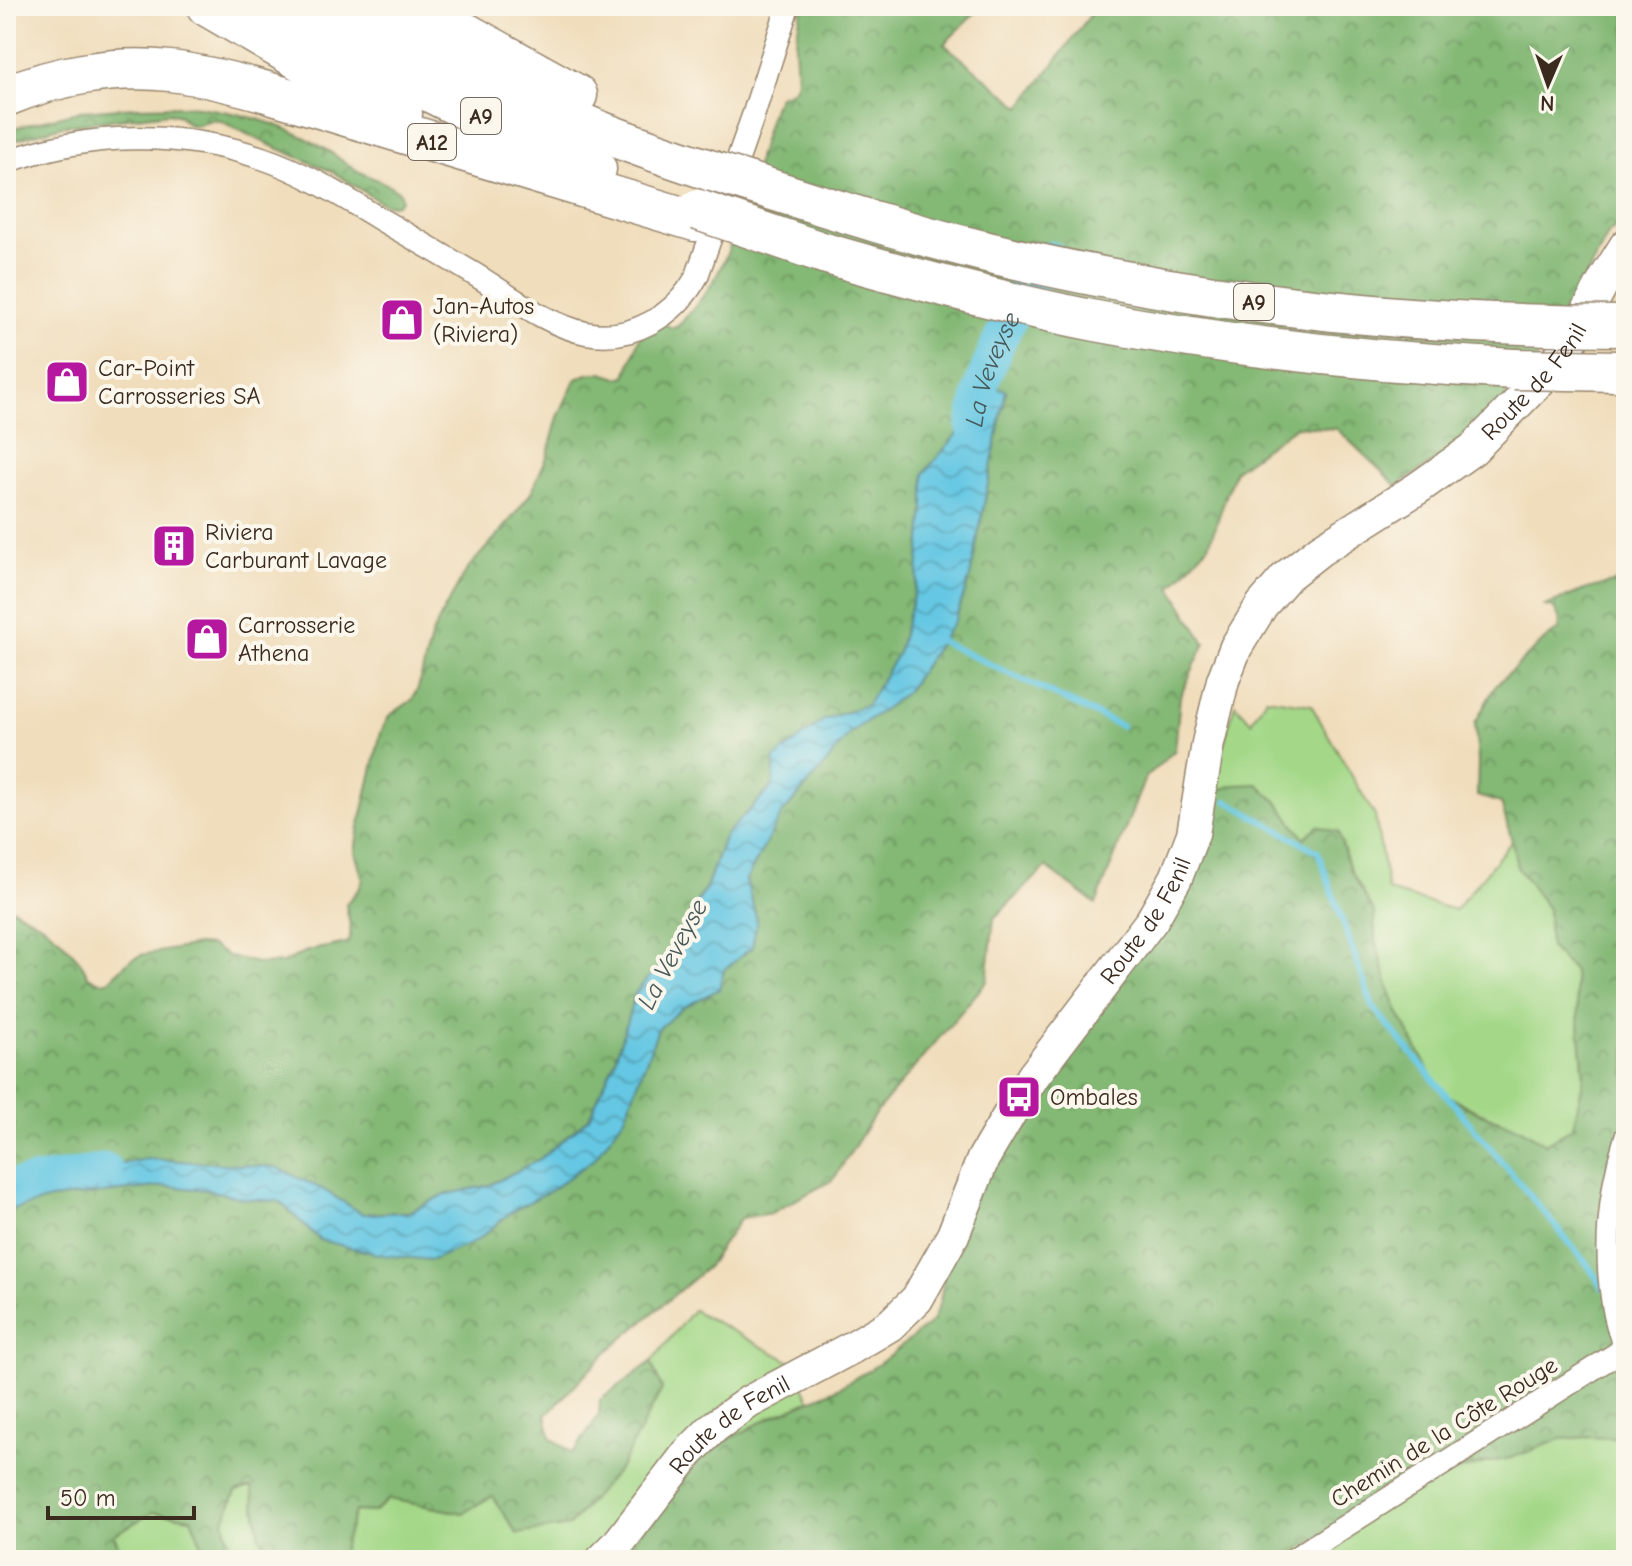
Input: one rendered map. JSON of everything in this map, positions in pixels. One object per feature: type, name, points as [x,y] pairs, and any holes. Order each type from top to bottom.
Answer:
[{"type":"highway","points":[[207,6],[331,78],[441,132],[521,163],[697,215]]},
{"type":"highway","name":"A9","points":[[271,6],[378,66],[697,215],[942,286],[1151,331],[1230,343],[1414,364],[1622,371]]},
{"type":"highway","name":"A9","points":[[344,6],[434,54],[598,130],[714,164],[889,226],[977,250],[1077,272],[1245,301],[1441,321],[1626,326]]},
{"type":"highway","points":[[417,6],[575,94],[714,164]]},
{"type":"highway","name":"A12","points":[[6,96],[68,77],[108,71],[167,71],[213,78],[697,215]]},
{"type":"street","points":[[6,162],[68,145],[125,138],[174,139],[239,151],[311,179],[538,314],[587,333],[601,335],[627,331],[662,317],[682,300],[697,276],[788,6]]},
{"type":"street","name":"Route de Fenil","points":[[602,1560],[688,1453],[714,1427],[749,1402],[890,1325],[917,1299],[953,1235],[983,1159],[1016,1103],[1152,920],[1176,878],[1193,834],[1208,743],[1223,680],[1236,647],[1262,605],[1287,576],[1320,550],[1473,449],[1548,372],[1564,351],[1626,245]]},
{"type":"street","points":[[1623,1342],[1610,1289],[1609,1246],[1617,1165],[1626,1137]]},
{"type":"street","name":"Chemin de la Côte Rouge","points":[[1292,1560],[1623,1342]]},
{"type":"green space","points":[[802,6],[982,6],[944,44],[1021,107],[1097,6],[1626,6],[1626,219],[1609,233],[1580,288],[1529,371],[1496,410],[1445,454],[1397,486],[1337,429],[1296,426],[1235,470],[1209,545],[1171,587],[1205,643],[1180,696],[1175,750],[1145,778],[1096,904],[1046,867],[994,918],[987,981],[875,1114],[833,1180],[771,1213],[741,1218],[707,1267],[608,1351],[546,1415],[551,1438],[573,1453],[599,1415],[600,1400],[651,1362],[662,1389],[621,1466],[569,1526],[517,1534],[492,1496],[463,1513],[389,1499],[374,1512],[355,1511],[341,1555],[278,1560],[260,1538],[252,1487],[236,1491],[224,1520],[233,1560],[208,1560],[191,1518],[153,1512],[114,1535],[124,1560],[6,1560],[6,1218],[11,1210],[50,1199],[165,1186],[279,1201],[320,1240],[475,1242],[511,1212],[551,1190],[594,1159],[625,1117],[658,1029],[682,1008],[719,989],[724,970],[752,947],[757,921],[746,880],[781,815],[850,733],[907,691],[955,620],[970,577],[1006,390],[974,382],[965,425],[924,473],[917,582],[898,653],[867,705],[824,720],[773,786],[725,835],[707,885],[660,965],[636,992],[614,1063],[589,1118],[540,1159],[490,1185],[444,1195],[409,1212],[363,1214],[322,1189],[146,1159],[6,1189],[6,905],[41,924],[60,939],[80,961],[88,976],[99,982],[108,981],[129,961],[141,955],[198,945],[211,946],[230,957],[262,964],[283,963],[307,951],[347,943],[350,929],[346,904],[363,880],[355,852],[381,732],[389,716],[412,700],[432,634],[468,568],[531,493],[547,457],[558,417],[575,380],[594,373],[618,378],[626,376],[641,334],[656,316],[671,328],[677,327],[717,275],[744,208],[773,107],[779,96],[795,87],[795,45]]},
{"type":"green space","points":[[191,106],[241,115],[290,130],[392,187],[400,193],[401,200],[391,205],[380,202],[333,172],[221,121],[210,120],[196,126],[169,113],[62,126],[6,143],[6,130],[81,111]]},
{"type":"green space","points":[[1626,580],[1626,1440],[1561,1439],[1511,1458],[1435,1477],[1277,1560],[617,1560],[702,1457],[763,1421],[836,1389],[879,1364],[932,1322],[940,1302],[959,1187],[1153,934],[1210,793],[1234,785],[1258,784],[1278,803],[1304,838],[1318,826],[1338,832],[1350,869],[1374,912],[1375,940],[1398,1012],[1433,1079],[1450,1097],[1474,1111],[1523,1130],[1545,1144],[1573,1127],[1584,1077],[1574,971],[1550,947],[1548,909],[1517,867],[1501,803],[1477,796],[1475,723],[1496,685],[1559,630],[1560,619],[1554,608],[1545,606],[1587,589]]},
{"type":"green space","points":[[1266,698],[1311,705],[1375,816],[1388,891],[1455,910],[1512,841],[1517,867],[1548,909],[1550,947],[1574,971],[1584,1078],[1574,1127],[1546,1144],[1523,1130],[1450,1097],[1433,1079],[1398,1012],[1375,939],[1374,912],[1350,869],[1338,832],[1304,839],[1278,803],[1210,793],[1235,704],[1251,722]]},
{"type":"green space","points":[[693,1310],[791,1362],[810,1401],[763,1421],[721,1444],[617,1560],[233,1560],[224,1520],[236,1491],[252,1487],[260,1537],[355,1511],[374,1512],[389,1499],[463,1513],[492,1496],[569,1526],[621,1465],[662,1389],[651,1362]]},
{"type":"green space","points":[[1561,1439],[1626,1440],[1626,1560],[1277,1560],[1410,1485],[1511,1458]]},
{"type":"green space","points":[[153,1511],[192,1518],[208,1560],[124,1560],[114,1535]]},
{"type":"water","points":[[973,382],[1006,390],[970,577],[955,620],[907,691],[850,733],[781,815],[746,880],[757,921],[752,947],[724,970],[719,989],[682,1008],[658,1029],[625,1117],[594,1159],[551,1190],[511,1212],[475,1242],[432,1260],[381,1255],[320,1240],[279,1201],[246,1199],[208,1190],[165,1186],[50,1199],[11,1210],[6,1218],[6,1189],[146,1159],[276,1167],[322,1189],[363,1214],[409,1212],[444,1195],[490,1185],[540,1159],[589,1118],[614,1063],[636,992],[660,965],[707,886],[725,835],[773,786],[775,758],[824,720],[867,705],[898,653],[917,582],[924,473],[965,425]]},
{"type":"waterway","name":"La Veveyse","points":[[973,426],[982,383],[999,341],[1023,293],[1051,258]]},
{"type":"waterway","points":[[936,639],[1121,726]]},
{"type":"waterway","points":[[1227,801],[1318,852],[1373,1007],[1587,1264],[1603,1288]]},
{"type":"waterway","name":"La Veveyse","points":[[6,1191],[13,1186],[106,1170]]},
{"type":"place","name":"Jan-Autos (Riviera)","points":[[402,320]]},
{"type":"place","name":"Car-Point Carrosseries SA","points":[[67,382]]},
{"type":"place","name":"Riviera Carburant Lavage","points":[[174,546]]},
{"type":"place","name":"Carrosserie Athena","points":[[207,639]]},
{"type":"place","name":"Ombales","points":[[1019,1097]]}]
